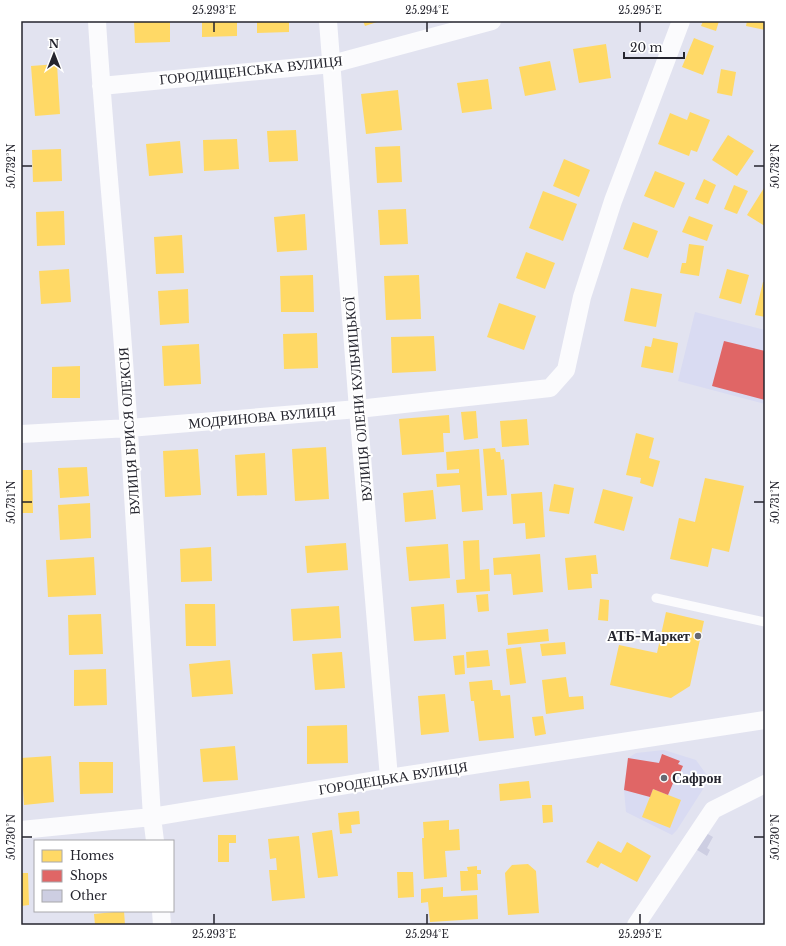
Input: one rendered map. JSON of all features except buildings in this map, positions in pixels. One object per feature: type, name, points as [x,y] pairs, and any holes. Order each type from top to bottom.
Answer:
[{"type":"street","name":"ВУЛИЦЯ БРИСЯ ОЛЕКСІЯ","points":[[97,21],[129,428],[152,817],[155,840]]},
{"type":"street","name":"ВУЛИЦЯ ОЛЕНИ КУЛЬЧИЦЬКОЇ","points":[[328,21],[358,410],[389,778]]},
{"type":"street","name":"ГОРОДИЩЕНСЬКА ВУЛИЦЯ","points":[[101,86],[332,64],[492,21]]},
{"type":"street","name":"МОДРИНОВА ВУЛИЦЯ","points":[[21,434],[129,428],[358,410],[550,388],[566,370],[584,289],[613,201],[681,21]]},
{"type":"street","name":"ГОРОДЕЦЬКА ВУЛИЦЯ","points":[[21,830],[152,817],[389,778],[765,720]]},
{"type":"street","points":[[636,925],[713,810],[765,784]]},
{"type":"street","points":[[161,912],[162,925]]},
{"type":"lane","points":[[656,598],[765,622]]},
{"type":"shaded area","points":[[695,312],[765,330],[765,404],[678,381]]},
{"type":"shaded area","points":[[664,750],[696,760],[706,774],[705,786],[677,830],[672,835],[626,812],[624,790],[628,758],[636,753]]},
{"type":"place","name":"АТБ-Маркет","points":[[698,636]]},
{"type":"place","name":"Сафрон","points":[[664,778]]}]
